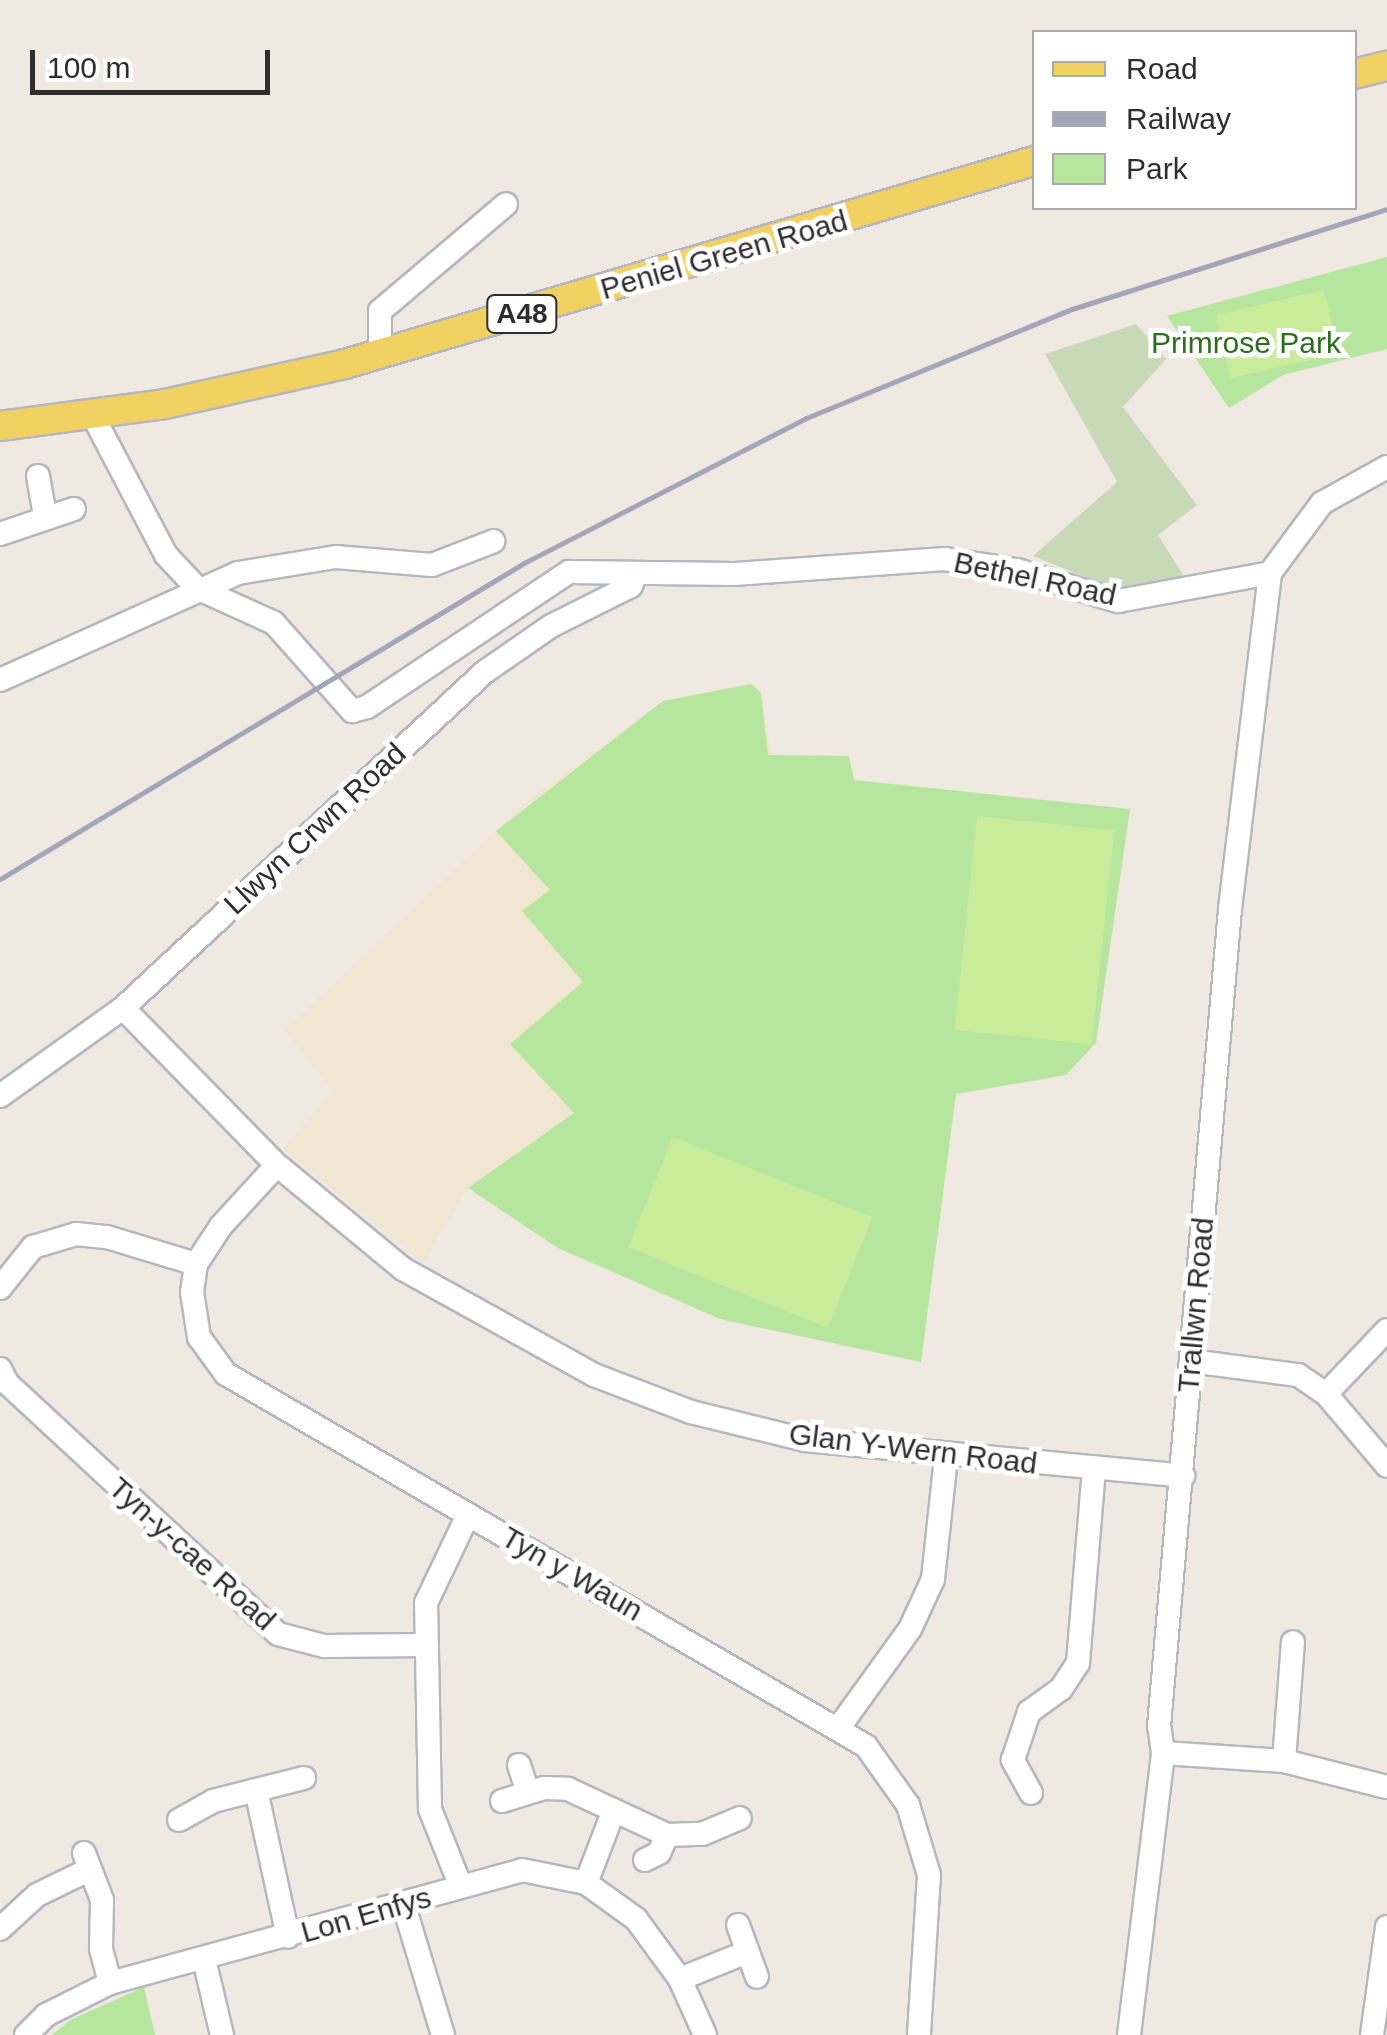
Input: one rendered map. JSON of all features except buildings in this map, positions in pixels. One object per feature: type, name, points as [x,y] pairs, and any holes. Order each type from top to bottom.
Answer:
[{"type":"main road","points":[[1357,73],[1387,66]]},
{"type":"main road","name":"Peniel Green Road","points":[[0,426],[93,416],[380,354],[1032,162]]},
{"type":"street","points":[[380,354],[380,311],[506,204]]},
{"type":"street","points":[[93,416],[166,556],[197,588]]},
{"type":"street","points":[[1270,574],[1322,503],[1387,467]]},
{"type":"street","points":[[38,476],[46,515]]},
{"type":"street","points":[[0,534],[46,515],[74,509]]},
{"type":"street","points":[[0,680],[197,588],[238,573],[336,557],[432,565],[494,541]]},
{"type":"street","name":"Bethel Road","points":[[197,588],[274,623],[352,711],[569,572],[636,574],[944,559],[1017,570],[1118,601],[1270,574]]},
{"type":"street","name":"Llwyn Crwn Road","points":[[0,1096],[123,1008],[486,671],[551,626],[631,586],[636,574]]},
{"type":"street","name":"Trallwn Road","points":[[1129,2035],[1164,1753],[1159,1726],[1230,909],[1270,574]]},
{"type":"street","points":[[463,643],[486,671]]},
{"type":"street","name":"Glan Y-Wern Road","points":[[123,1008],[278,1165],[403,1270],[594,1376],[691,1412],[805,1440],[946,1457],[1183,1476]]},
{"type":"street","points":[[0,1288],[34,1247],[76,1234],[107,1236],[196,1264],[220,1226],[278,1165]]},
{"type":"street","name":"Tyn y Waun","points":[[196,1264],[199,1336],[226,1374],[840,1726],[892,1776],[923,1844],[929,1905],[919,2035]]},
{"type":"street","points":[[1326,1394],[1387,1330]]},
{"type":"street","points":[[1191,1361],[1268,1367],[1298,1376],[1326,1394],[1387,1466]]},
{"type":"street","name":"Tyn-y-cae Road","points":[[0,1368],[34,1409],[278,1634],[324,1646],[427,1645]]},
{"type":"street","points":[[840,1726],[910,1629],[933,1579],[946,1457]]},
{"type":"street","points":[[1031,1794],[1013,1760],[1029,1712],[1061,1690],[1078,1663],[1094,1468]]},
{"type":"street","points":[[461,1886],[430,1809],[426,1603],[436,1572],[468,1515]]},
{"type":"street","points":[[1284,1761],[1293,1642]]},
{"type":"street","points":[[1164,1753],[1284,1761],[1387,1787]]},
{"type":"street","points":[[519,1766],[528,1792]]},
{"type":"street","points":[[179,1820],[212,1801],[304,1778]]},
{"type":"street","points":[[256,1790],[288,1937]]},
{"type":"street","points":[[502,1801],[528,1792],[568,1790],[668,1835],[702,1834],[740,1818]]},
{"type":"street","points":[[586,1883],[614,1810]]},
{"type":"street","points":[[645,1860],[659,1853],[668,1835]]},
{"type":"street","points":[[0,1929],[36,1894],[87,1861],[102,1900],[101,1949],[110,1982]]},
{"type":"street","name":"Lon Enfys","points":[[26,2035],[46,2015],[110,1982],[404,1906],[522,1870],[586,1883],[636,1919],[680,1979],[706,2035]]},
{"type":"street","points":[[404,1906],[443,2035]]},
{"type":"street","points":[[738,1925],[758,1977]]},
{"type":"street","points":[[1372,2035],[1387,1927]]},
{"type":"street","points":[[680,1979],[747,1952]]},
{"type":"street","points":[[204,1958],[222,2035]]},
{"type":"shaded area","points":[[751,684],[761,693],[805,950],[468,1188],[423,1263],[283,1149],[333,1091],[285,1030],[525,803],[663,701]]},
{"type":"green space","name":"Primrose Park","points":[[1387,257],[1387,349],[1283,375],[1229,408],[1167,316]]},
{"type":"green space","points":[[1324,290],[1339,353],[1230,378],[1216,315]]},
{"type":"green space","points":[[1136,324],[1166,359],[1123,407],[1197,505],[1158,535],[1185,578],[1115,589],[1033,556],[1117,482],[1045,354]]},
{"type":"green space","points":[[751,684],[761,693],[768,755],[849,756],[854,780],[1130,809],[1096,1043],[1066,1075],[956,1094],[921,1362],[720,1319],[558,1248],[468,1188],[574,1113],[510,1044],[583,982],[522,911],[550,890],[496,831],[663,701]]},
{"type":"green space","points":[[977,816],[1114,830],[1092,1044],[955,1030]]},
{"type":"green space","points":[[673,1137],[872,1218],[828,1328],[628,1247]]},
{"type":"green space","points":[[144,1987],[155,2035],[52,2035],[70,2020]]},
{"type":"railway","points":[[0,879],[524,563],[806,418],[1072,309],[1387,209]]}]
